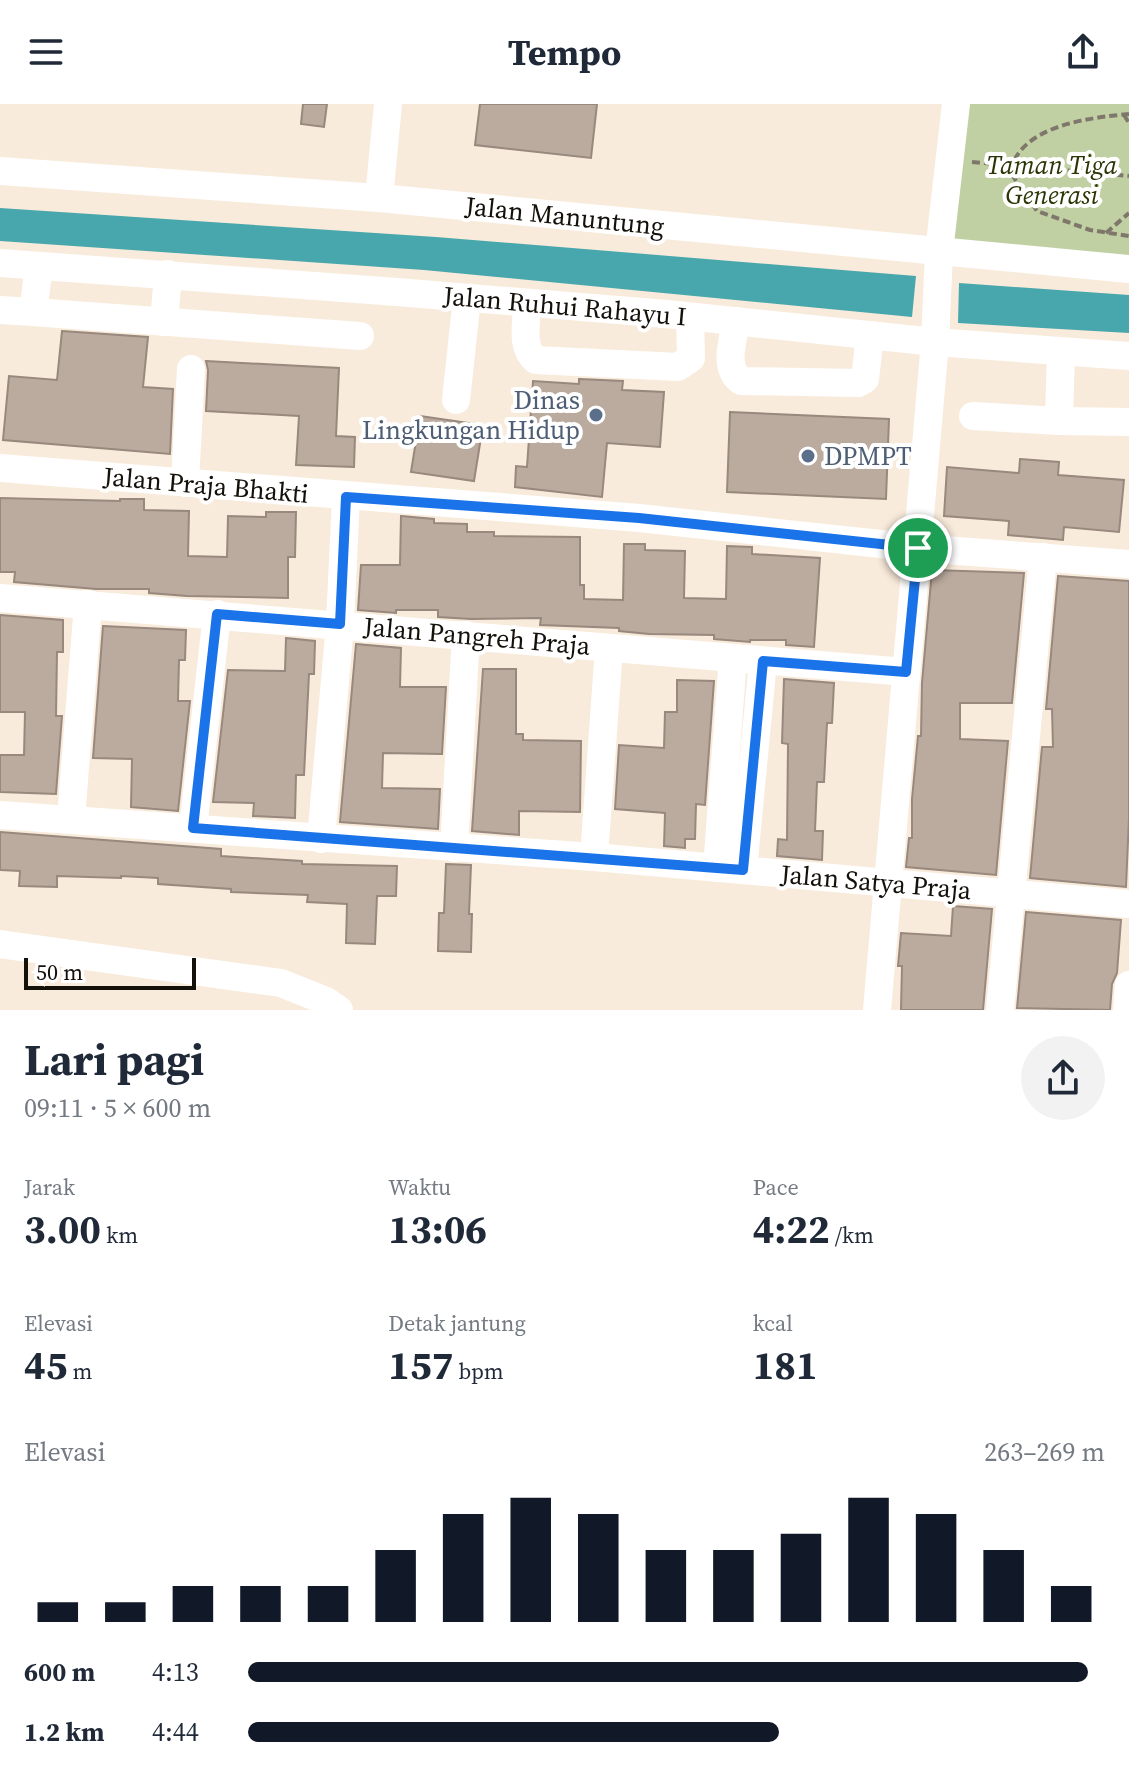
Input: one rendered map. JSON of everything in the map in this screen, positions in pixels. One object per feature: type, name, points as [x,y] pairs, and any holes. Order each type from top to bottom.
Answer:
[{"type":"street","points":[[379,198],[388,104]]},
{"type":"street","points":[[877,1010],[936,334],[938,265],[956,104]]},
{"type":"street","name":"Jalan Manuntung","points":[[0,171],[379,198],[938,265],[1129,269]]},
{"type":"street","name":"Jalan Ruhui Rahayu I","points":[[0,263],[467,298],[870,335],[936,334],[1061,351],[1129,356]]},
{"type":"street","points":[[33,312],[39,267]]},
{"type":"street","points":[[164,322],[168,274]]},
{"type":"street","points":[[456,400],[467,298]]},
{"type":"street","points":[[527,303],[526,348],[536,360],[678,367],[691,358],[690,317]]},
{"type":"street","points":[[0,310],[360,336]]},
{"type":"street","points":[[736,321],[730,368],[741,381],[858,383],[865,379],[868,371],[870,335]]},
{"type":"street","points":[[1059,421],[1061,351]]},
{"type":"street","points":[[185,483],[191,369]]},
{"type":"street","points":[[973,416],[1129,422]]},
{"type":"street","name":"Jalan Praja Bhakti","points":[[0,468],[639,518],[918,548],[1129,564]]},
{"type":"street","points":[[321,839],[340,624],[346,497]]},
{"type":"street","points":[[1000,1010],[1043,557]]},
{"type":"street","name":"Jalan Pangreh Praja","points":[[0,598],[906,672]]},
{"type":"street","points":[[71,818],[88,604]]},
{"type":"street","points":[[193,828],[217,614]]},
{"type":"street","points":[[454,848],[466,635]]},
{"type":"street","points":[[594,857],[609,648]]},
{"type":"street","points":[[730,869],[733,658]]},
{"type":"street","points":[[730,869],[763,661]]},
{"type":"street","name":"Jalan Satya Praja","points":[[0,815],[594,857],[1129,904]]},
{"type":"street","points":[[0,944],[281,983],[326,1001],[339,1010]]},
{"type":"street","points":[[1127,1010],[1129,985]]},
{"type":"path","points":[[1129,123],[1127,114],[1092,118],[1052,130],[1032,139],[1013,157],[1010,172],[1037,211],[1106,233],[1129,236]]},
{"type":"path","points":[[949,159],[1129,176]]},
{"type":"path","points":[[1106,233],[1129,213]]},
{"type":"green space","name":"Taman Tiga Generasi","points":[[963,104],[1129,104],[1129,261],[947,247]]},
{"type":"water","points":[[0,208],[436,237],[916,276],[912,317],[424,270],[0,241]]},
{"type":"water","points":[[959,283],[1129,295],[1129,333],[958,323]]},
{"type":"building","points":[[303,104],[327,104],[324,127],[301,124]]},
{"type":"building","points":[[480,104],[597,104],[591,158],[475,145]]},
{"type":"building","points":[[62,331],[148,337],[143,387],[173,389],[170,454],[3,440],[9,376],[57,380]]},
{"type":"building","points":[[206,361],[339,368],[336,436],[355,437],[354,467],[296,465],[299,416],[206,411]]},
{"type":"building","name":"Dinas Lingkungan Hidup","points":[[579,379],[623,381],[622,390],[664,392],[660,447],[607,443],[602,497],[515,487],[516,466],[527,467],[533,381],[579,384]]},
{"type":"building","name":"DPMPT","points":[[730,412],[889,419],[886,499],[727,492]]},
{"type":"building","points":[[420,416],[483,425],[474,481],[411,472]]},
{"type":"building","points":[[1020,459],[1059,462],[1058,475],[1124,480],[1119,532],[1064,527],[1063,540],[1008,535],[1009,521],[944,516],[947,467],[1019,473]]},
{"type":"building","points":[[0,498],[144,499],[144,510],[189,511],[188,556],[227,557],[228,516],[266,517],[266,512],[296,512],[295,557],[288,557],[288,598],[187,596],[149,593],[149,589],[96,589],[14,582],[15,572],[0,572]]},
{"type":"building","points":[[401,516],[434,519],[434,523],[467,524],[467,532],[494,532],[494,536],[580,537],[580,585],[584,585],[584,599],[623,600],[624,544],[645,544],[645,550],[685,551],[684,598],[726,599],[727,546],[752,547],[752,554],[820,558],[814,647],[786,645],[786,640],[750,642],[714,639],[714,635],[649,634],[619,631],[619,628],[540,625],[541,618],[471,619],[438,617],[438,610],[396,610],[396,613],[358,610],[361,565],[400,565]]},
{"type":"building","points":[[932,570],[1024,573],[1012,703],[960,703],[960,739],[1008,741],[996,875],[906,867],[909,838],[912,838],[918,736],[921,736],[922,683]]},
{"type":"building","points":[[1058,576],[1129,581],[1126,887],[1030,878],[1042,747],[1053,747],[1052,709],[1046,709]]},
{"type":"building","points":[[0,615],[63,620],[63,652],[57,652],[56,716],[62,716],[56,794],[0,792],[0,755],[24,755],[25,712],[0,712]]},
{"type":"building","points":[[103,626],[186,630],[185,660],[179,660],[178,701],[190,701],[178,811],[131,807],[132,759],[93,758]]},
{"type":"building","points":[[286,638],[315,641],[314,674],[309,674],[304,775],[296,775],[295,818],[253,816],[254,803],[213,802],[228,670],[285,671]]},
{"type":"building","points":[[356,644],[401,648],[400,687],[446,687],[442,754],[383,753],[382,788],[440,789],[438,829],[340,822]]},
{"type":"building","points":[[483,669],[516,669],[516,734],[523,734],[523,740],[581,741],[580,812],[519,811],[519,835],[472,831]]},
{"type":"building","points":[[784,679],[834,683],[832,723],[827,723],[824,782],[817,782],[815,831],[823,831],[822,860],[777,856],[778,839],[787,840],[788,744],[782,743]]},
{"type":"building","points":[[677,680],[714,681],[705,805],[696,804],[695,839],[685,839],[685,848],[664,846],[665,813],[615,809],[619,745],[664,748],[665,712],[677,712]]},
{"type":"building","points":[[0,832],[221,849],[221,856],[302,861],[302,864],[397,866],[396,896],[377,896],[375,944],[346,943],[347,904],[307,902],[308,895],[231,892],[231,889],[158,884],[158,878],[121,876],[57,876],[57,887],[19,886],[20,871],[0,870]]},
{"type":"building","points":[[446,864],[471,865],[471,952],[438,951],[439,913],[444,913]]},
{"type":"building","points":[[953,906],[992,909],[983,1010],[901,1010],[902,966],[898,966],[901,933],[951,936]]},
{"type":"building","points":[[1026,912],[1121,920],[1117,973],[1112,984],[1110,1010],[1017,1008]]},
{"type":"place","name":"Dinas Lingkungan Hidup","points":[[596,415]]},
{"type":"place","name":"DPMPT","points":[[808,456]]},
{"type":"route","points":[[346,497],[639,518],[918,548],[906,672],[763,661],[743,870],[193,828],[217,614],[340,624],[346,497]]}]
